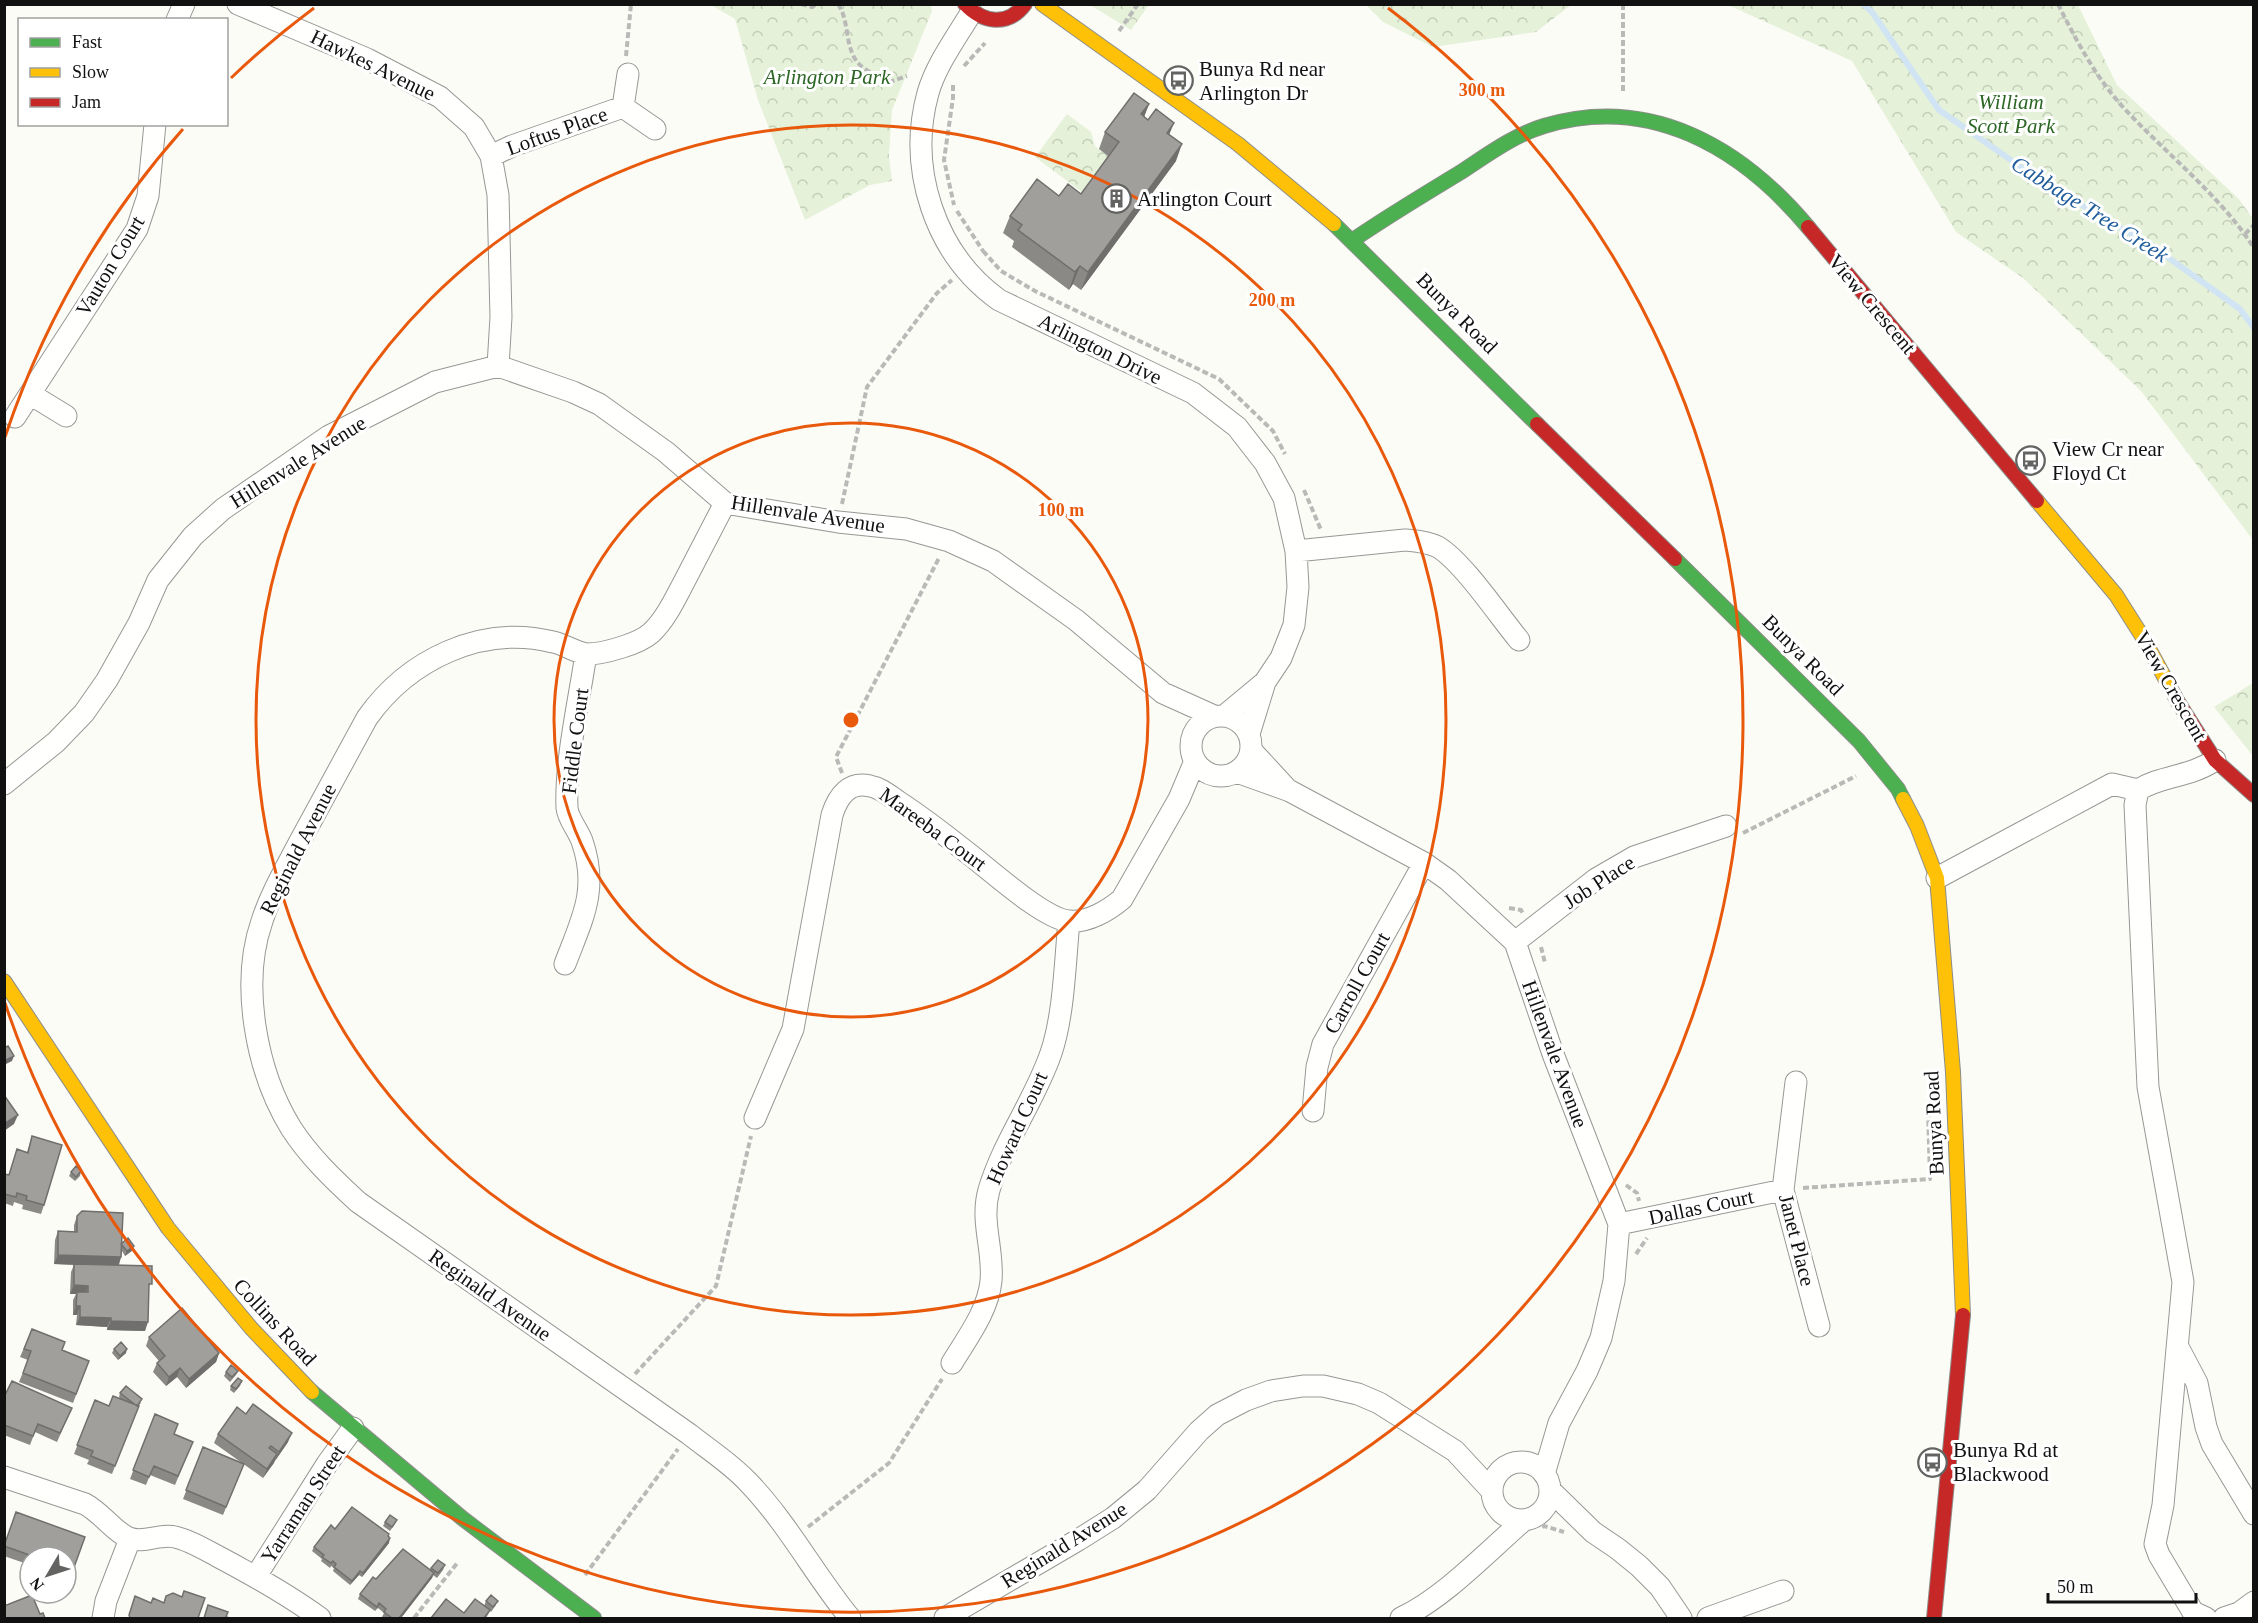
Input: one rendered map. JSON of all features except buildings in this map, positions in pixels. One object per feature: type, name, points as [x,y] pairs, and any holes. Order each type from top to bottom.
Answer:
[{"type":"street","points":[[178,18],[184,4]]},
{"type":"street","name":"Hawkes Avenue","points":[[238,4],[367,59],[440,97],[474,127],[491,156],[498,195],[501,317],[498,366]]},
{"type":"street","points":[[968,9],[981,19],[1004,21],[1014,17],[1025,4]]},
{"type":"street","name":"Bunya Road","points":[[1042,4],[1238,144],[1353,240],[1859,741],[1898,789],[1917,826],[1937,878],[1953,1072],[1962,1260],[1963,1324],[1934,1618]]},
{"type":"street","name":"Arlington Drive","points":[[968,9],[928,92],[922,128],[921,168],[930,204],[946,241],[979,285],[999,300],[1193,393],[1237,427],[1265,464],[1284,498],[1296,551],[1298,587],[1294,625],[1281,658],[1265,682],[1250,742]]},
{"type":"street","name":"Loftus Place","points":[[623,107],[628,74]]},
{"type":"street","name":"Loftus Place","points":[[491,156],[512,146],[623,107]]},
{"type":"street","name":"Loftus Place","points":[[623,107],[655,129]]},
{"type":"street","name":"View Crescent","points":[[1353,240],[1518,136],[1562,121],[1587,117],[1622,117],[1664,123],[1714,145],[1763,178],[1790,206],[2116,595],[2142,636],[2181,707],[2215,760],[2253,795]]},
{"type":"street","name":"Vauton Court","points":[[15,417],[137,229],[148,196],[155,126]]},
{"type":"street","name":"Hillenvale Avenue","points":[[4,784],[56,742],[84,713],[107,680],[139,623],[158,580],[193,536],[223,509],[340,431],[435,382],[498,366],[573,392],[599,404],[666,452],[725,503],[838,522],[906,529],[949,540],[993,561],[1076,620],[1163,693],[1192,738]]},
{"type":"street","points":[[30,394],[66,416]]},
{"type":"street","points":[[586,654],[633,644],[650,634],[669,610],[725,503]]},
{"type":"street","points":[[1296,551],[1406,540],[1437,547],[1455,561],[1519,640]]},
{"type":"street","name":"Reginald Avenue","points":[[586,654],[552,641],[522,638],[486,640],[458,648],[417,667],[381,697],[367,718],[270,898],[256,942],[252,999],[260,1052],[270,1083],[290,1126],[312,1157],[333,1179],[358,1202],[689,1434],[746,1480],[793,1539],[850,1618]]},
{"type":"street","name":"Fiddle Court","points":[[565,964],[588,903],[590,880],[582,841],[567,811],[568,779],[586,654]]},
{"type":"street","name":"Arlington Drive","points":[[1219,716],[1265,682]]},
{"type":"street","name":"Hillenvale Avenue","points":[[1163,693],[1219,716]]},
{"type":"street","points":[[1219,716],[1234,718],[1243,725],[1250,742],[1244,766],[1237,772],[1225,776],[1212,775],[1202,770],[1191,750],[1192,738],[1200,724],[1219,716]]},
{"type":"street","name":"Hillenvale Avenue","points":[[1250,742],[1290,791]]},
{"type":"street","points":[[1937,878],[2112,784],[2138,790],[2150,783],[2201,770],[2215,760]]},
{"type":"street","points":[[1069,921],[1109,910],[1122,898],[1179,799],[1195,761]]},
{"type":"street","name":"Hillenvale Avenue","points":[[1237,772],[1290,791],[1424,862],[1448,880],[1515,942],[1553,1054],[1619,1224],[1614,1281],[1601,1338],[1587,1371],[1559,1423],[1547,1482]]},
{"type":"street","points":[[1179,799],[1212,775]]},
{"type":"street","name":"Mareeba Court","points":[[755,1118],[793,1029],[832,815],[838,798],[847,788],[861,785],[881,790],[920,816],[1031,902],[1052,915],[1069,921]]},
{"type":"street","points":[[2138,790],[2135,805],[2148,1087],[2183,1282],[2163,1505],[2155,1545],[2193,1612],[2206,1618]]},
{"type":"street","name":"Job Place","points":[[1515,942],[1596,879],[1634,857],[1726,826]]},
{"type":"street","name":"Carroll Court","points":[[1313,1111],[1317,1067],[1323,1044],[1424,862]]},
{"type":"street","name":"Howard Court","points":[[952,1363],[985,1306],[991,1263],[986,1221],[987,1200],[993,1178],[1051,1054],[1058,1023],[1069,921]]},
{"type":"street","name":"Collins Road","points":[[4,981],[144,1195],[218,1291],[284,1364],[353,1428],[462,1518],[594,1618]]},
{"type":"street","name":"Janet Place","points":[[1796,1082],[1783,1190],[1819,1326]]},
{"type":"street","name":"Dallas Court","points":[[1619,1224],[1783,1190]]},
{"type":"street","points":[[2177,1346],[2197,1383],[2212,1444],[2253,1514]]},
{"type":"street","name":"Reginald Avenue","points":[[945,1618],[1113,1518],[1147,1490],[1199,1431],[1217,1415],[1246,1400],[1271,1391],[1303,1386],[1323,1386],[1358,1394],[1395,1412],[1455,1451],[1492,1491]]},
{"type":"street","name":"Hillenvale Avenue","points":[[1513,1464],[1559,1423]]},
{"type":"street","name":"Yarraman Street","points":[[320,1618],[256,1576],[327,1464],[353,1428]]},
{"type":"street","name":"Reginald Avenue","points":[[1455,1451],[1513,1464]]},
{"type":"street","points":[[1593,1532],[1532,1517],[1515,1520],[1501,1511],[1493,1498],[1492,1491],[1497,1476],[1513,1464],[1532,1464],[1593,1532],[1618,1549],[1660,1587],[1681,1618]]},
{"type":"street","points":[[4,1477],[85,1504],[97,1511],[130,1539],[174,1536],[256,1576]]},
{"type":"street","points":[[1405,1618],[1428,1603],[1545,1507],[1547,1482]]},
{"type":"street","points":[[1474,1564],[1501,1511]]},
{"type":"street","points":[[103,1618],[106,1601],[130,1539]]},
{"type":"street","points":[[1708,1618],[1783,1591]]},
{"type":"street","points":[[2224,1618],[2239,1613],[2253,1602]]},
{"type":"path","points":[[628,74],[625,63],[631,4]]},
{"type":"path","points":[[801,4],[812,7],[817,4]]},
{"type":"path","points":[[838,4],[844,13],[850,53],[863,69],[890,82],[907,76]]},
{"type":"path","points":[[1118,32],[1138,4]]},
{"type":"path","points":[[1622,117],[1623,4]]},
{"type":"path","points":[[2058,4],[2079,48],[2120,105],[2245,234],[2253,248]]},
{"type":"path","points":[[838,522],[867,387],[937,293],[983,251],[955,208],[944,160],[953,85],[956,77]]},
{"type":"path","points":[[2245,234],[2253,225]]},
{"type":"path","points":[[847,788],[836,757],[949,540]]},
{"type":"path","points":[[1726,826],[1744,834],[1857,776],[1864,784]]},
{"type":"path","points":[[1783,1190],[1930,1179],[1929,1105]]},
{"type":"path","points":[[622,1388],[716,1287],[755,1118]]},
{"type":"path","points":[[793,1539],[889,1463],[952,1363]]},
{"type":"path","points":[[585,1575],[689,1434]]},
{"type":"path","points":[[414,1618],[458,1562]]},
{"type":"green space","name":"Arlington Park","points":[[711,5],[931,5],[932,11],[892,110],[889,156],[892,181],[870,185],[805,220],[758,100],[735,19]]},
{"type":"green space","points":[[1090,5],[1149,5],[1131,30]]},
{"type":"green space","points":[[1366,5],[1571,5],[1536,32],[1433,47],[1383,22]]},
{"type":"green space","name":"William Scott Park","points":[[1728,5],[2078,5],[2117,85],[2239,199],[2253,219],[2253,540],[2141,391],[2023,278],[1956,232],[1852,61]]},
{"type":"green space","points":[[1067,114],[1091,132],[1095,146],[1112,159],[1086,195],[1035,157]]},
{"type":"green space","points":[[2253,683],[2253,756],[2214,707]]},
{"type":"waterway","name":"Cabbage Tree Creek","points":[[1863,4],[1872,12],[1939,110],[2044,183],[2152,246],[2240,309],[2254,328]]},
{"type":"traffic: fast","points":[[1353,240],[1511,140],[1544,126],[1583,118],[1621,117],[1656,123],[1691,134],[1723,151],[1753,173],[1782,198],[1808,227]]},
{"type":"traffic: fast","points":[[1334,224],[1537,424]]},
{"type":"traffic: fast","points":[[1675,559],[1859,741],[1898,789],[1903,799]]},
{"type":"traffic: fast","points":[[312,1392],[462,1518],[594,1618]]},
{"type":"traffic: slow","points":[[1042,4],[1238,144],[1334,224]]},
{"type":"traffic: slow","points":[[2037,501],[2116,595],[2142,636],[2178,702]]},
{"type":"traffic: slow","points":[[1903,799],[1917,826],[1937,878],[1953,1072],[1963,1315]]},
{"type":"traffic: slow","points":[[4,981],[168,1228],[251,1328],[312,1392]]},
{"type":"traffic: jam","points":[[965,4],[980,15],[995,20],[1011,16],[1025,4]]},
{"type":"traffic: jam","points":[[1808,227],[2037,501]]},
{"type":"traffic: jam","points":[[1537,424],[1675,559]]},
{"type":"traffic: jam","points":[[2178,702],[2215,760],[2254,795]]},
{"type":"traffic: jam","points":[[1934,1618],[1963,1315]]},
{"type":"place","name":"Bunya Rd near Arlington Dr","points":[[1178,81]]},
{"type":"place","name":"Arlington Court","points":[[1116,199]]},
{"type":"place","name":"View Cr near Floyd Ct","points":[[2031,461]]},
{"type":"place","name":"Bunya Rd at Blackwood","points":[[1932,1462]]}]
